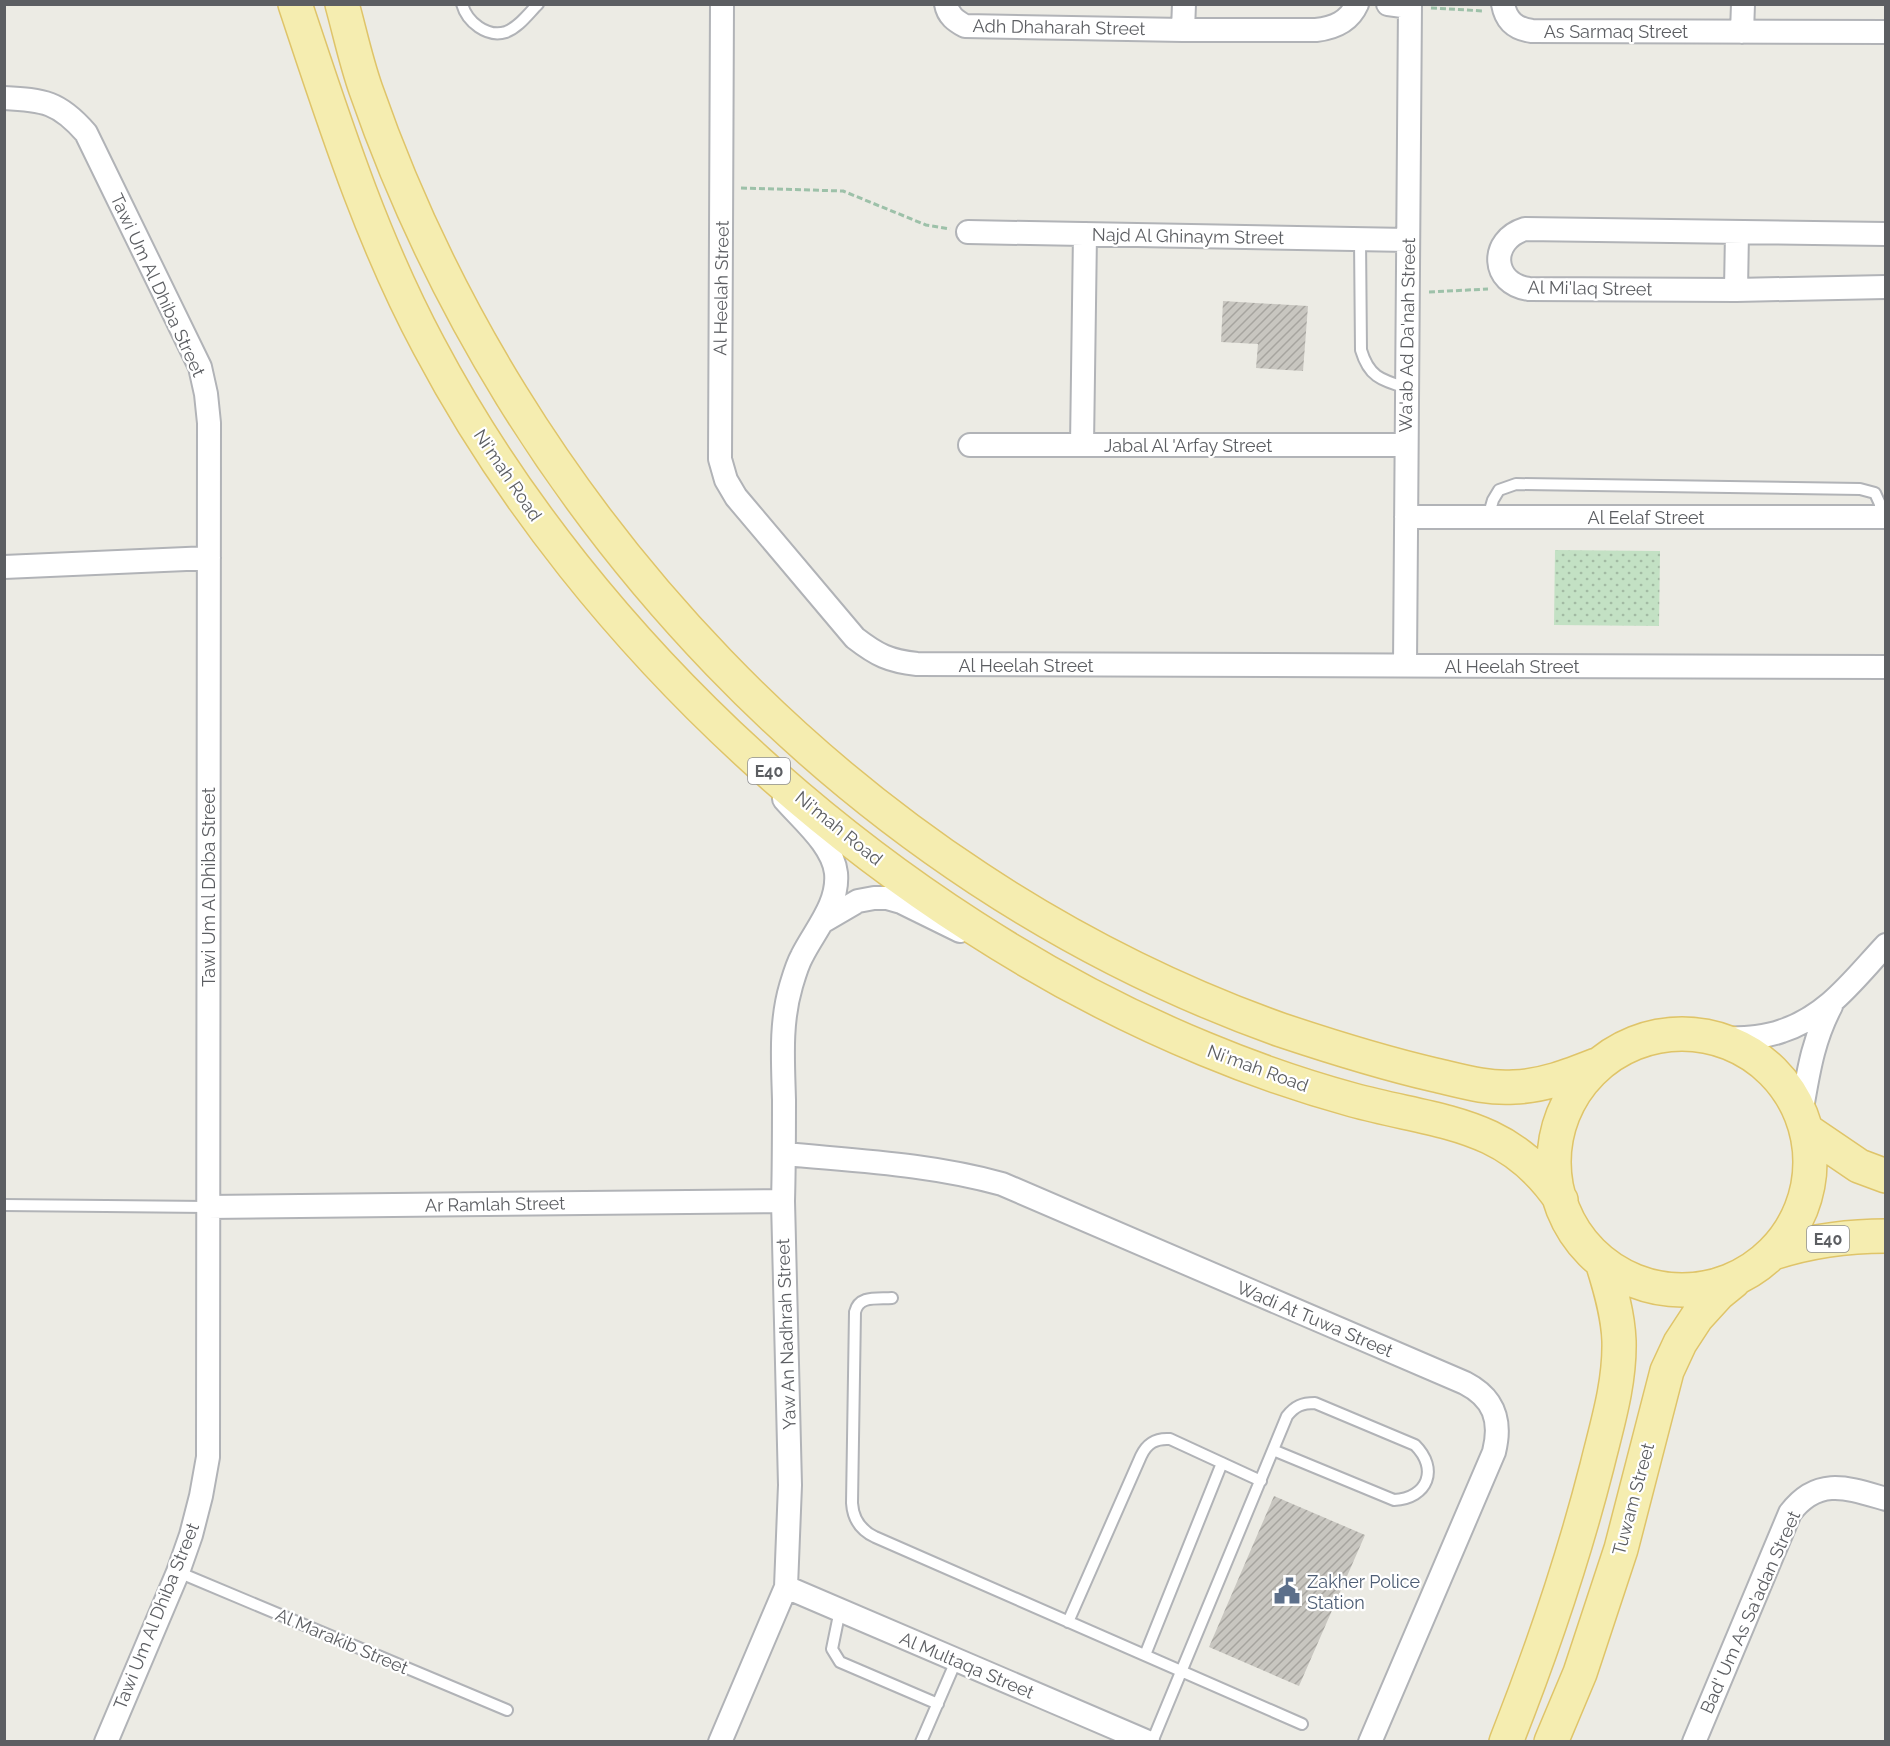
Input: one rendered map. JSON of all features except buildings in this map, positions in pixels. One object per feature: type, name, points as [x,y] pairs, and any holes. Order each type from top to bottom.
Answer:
[{"type":"main road","name":"Ni'mah Road","points":[[295,4],[346,158],[370,222],[398,285],[461,405],[537,519],[579,573],[623,625],[712,718],[801,798],[879,861],[944,907],[1047,970],[1153,1026],[1251,1068],[1354,1100],[1458,1125],[1494,1138],[1539,1171],[1561,1200]]},
{"type":"main road","name":"E40","points":[[342,4],[365,86],[412,205],[468,319],[533,429],[607,533],[688,630],[773,716],[840,775],[960,866],[1062,929],[1169,984],[1265,1024],[1364,1057],[1490,1087],[1533,1086],[1552,1082],[1599,1064]]},
{"type":"main road","points":[[1685,1033],[1722,1039],[1747,1051],[1770,1068],[1793,1097],[1804,1122],[1810,1149],[1810,1168],[1803,1205],[1795,1222],[1773,1253],[1742,1275],[1707,1288],[1670,1289],[1634,1281],[1602,1262],[1576,1234],[1561,1200],[1554,1163],[1560,1126],[1566,1109],[1575,1092],[1599,1064],[1622,1048],[1648,1038],[1685,1033]]},
{"type":"main road","points":[[1804,1122],[1858,1166],[1886,1176]]},
{"type":"main road","name":"E40","points":[[1773,1253],[1817,1241],[1886,1236]]},
{"type":"main road","points":[[1506,1742],[1539,1658],[1578,1539],[1615,1393],[1618,1331],[1610,1287],[1602,1262]]},
{"type":"main road","name":"Tuwam Street","points":[[1551,1742],[1580,1673],[1620,1549],[1667,1371],[1680,1343],[1697,1317],[1718,1294],[1742,1275]]},
{"type":"street","name":"Al Heelah Street","points":[[722,4],[720,459],[726,480],[736,497],[855,638],[873,652],[887,659],[916,664],[1886,668]]},
{"type":"street","name":"Adh Dhaharah Street","points":[[946,4],[946,9],[954,20],[965,26],[1183,30],[1331,28],[1342,23],[1354,11],[1357,4]]},
{"type":"street","points":[[1183,30],[1184,4]]},
{"type":"street","points":[[1742,32],[1743,4]]},
{"type":"street","name":"Wa'ab Ad Da'nah Street","points":[[1403,5],[1408,240],[1405,665]]},
{"type":"street","name":"As Sarmaq Street","points":[[1503,8],[1515,26],[1532,31],[1886,32]]},
{"type":"street","name":"Tawi Um Al Dhiba Street","points":[[4,98],[36,99],[60,108],[86,133],[200,367],[209,423],[208,1457],[193,1525],[178,1572],[106,1742]]},
{"type":"street","name":"Al Mi'laq Street","points":[[1886,234],[1525,229],[1510,236],[1504,242],[1499,257],[1502,272],[1507,279],[1520,287],[1736,290],[1886,287]]},
{"type":"street","name":"Najd Al Ghinaym Street","points":[[968,232],[1408,240]]},
{"type":"street","points":[[1736,290],[1737,232]]},
{"type":"street","points":[[1082,445],[1085,234]]},
{"type":"street","name":"Jabal Al 'Arfay Street","points":[[970,445],[1406,446]]},
{"type":"street","name":"Al Eelaf Street","points":[[1406,517],[1883,517]]},
{"type":"street","points":[[4,567],[209,558]]},
{"type":"street","name":"Yaw An Nadhrah Street","points":[[712,718],[830,852],[836,875],[834,895],[822,922],[801,957],[785,1013],[783,1201],[790,1485],[786,1587],[720,1742]]},
{"type":"street","name":"Yaw An Nadhrah Street","points":[[822,922],[858,901],[887,898],[901,902],[922,914],[1047,970]]},
{"type":"street","points":[[1722,1039],[1781,1032],[1808,1020],[1832,1004],[1886,945]]},
{"type":"street","points":[[1804,1122],[1811,1053],[1820,1027],[1832,1004]]},
{"type":"street","name":"Wadi At Tuwa Street","points":[[785,1154],[937,1169],[1002,1184],[1465,1383],[1477,1389],[1487,1399],[1494,1411],[1497,1424],[1494,1452],[1371,1742]]},
{"type":"street","name":"Ar Ramlah Street","points":[[207,1207],[783,1201]]},
{"type":"street","name":"Bad' Um As Sa'adan Street","points":[[1694,1742],[1790,1513],[1796,1505],[1813,1492],[1836,1487],[1848,1488],[1886,1499]]},
{"type":"street","name":"Al Multaqa Street","points":[[786,1587],[1148,1742]]},
{"type":"lane","points":[[462,4],[464,12],[477,26],[500,33],[507,32],[525,20],[538,4]]},
{"type":"lane","points":[[1360,239],[1360,350],[1365,364],[1373,374],[1407,388]]},
{"type":"lane","points":[[1488,517],[1499,490],[1516,484],[1860,489],[1875,492],[1883,517]]},
{"type":"lane","points":[[4,1206],[207,1207]]},
{"type":"lane","points":[[892,1298],[864,1300],[856,1307],[852,1503],[854,1517],[868,1534],[1302,1724]]},
{"type":"lane","points":[[1152,1742],[1287,1416],[1292,1410],[1299,1405],[1315,1402],[1415,1445],[1423,1453],[1428,1464],[1428,1475],[1424,1486],[1416,1494],[1406,1499],[1394,1500],[1273,1450]]},
{"type":"lane","points":[[1068,1622],[1141,1456],[1150,1444],[1156,1440],[1170,1439],[1261,1481]]},
{"type":"lane","points":[[1145,1655],[1222,1463]]},
{"type":"lane","name":"Al Marakib Street","points":[[178,1572],[507,1710]]},
{"type":"lane","points":[[840,1610],[832,1649],[840,1662],[938,1704]]},
{"type":"lane","points":[[921,1742],[956,1661]]},
{"type":"path","points":[[1403,5],[1503,8]]},
{"type":"path","points":[[722,187],[843,191],[926,225],[968,232]]},
{"type":"path","points":[[1408,292],[1520,287]]},
{"type":"green space","points":[[1555,550],[1660,551],[1659,626],[1554,625]]},
{"type":"place","name":"Zakher Police Station","points":[[1287,1591]]}]
